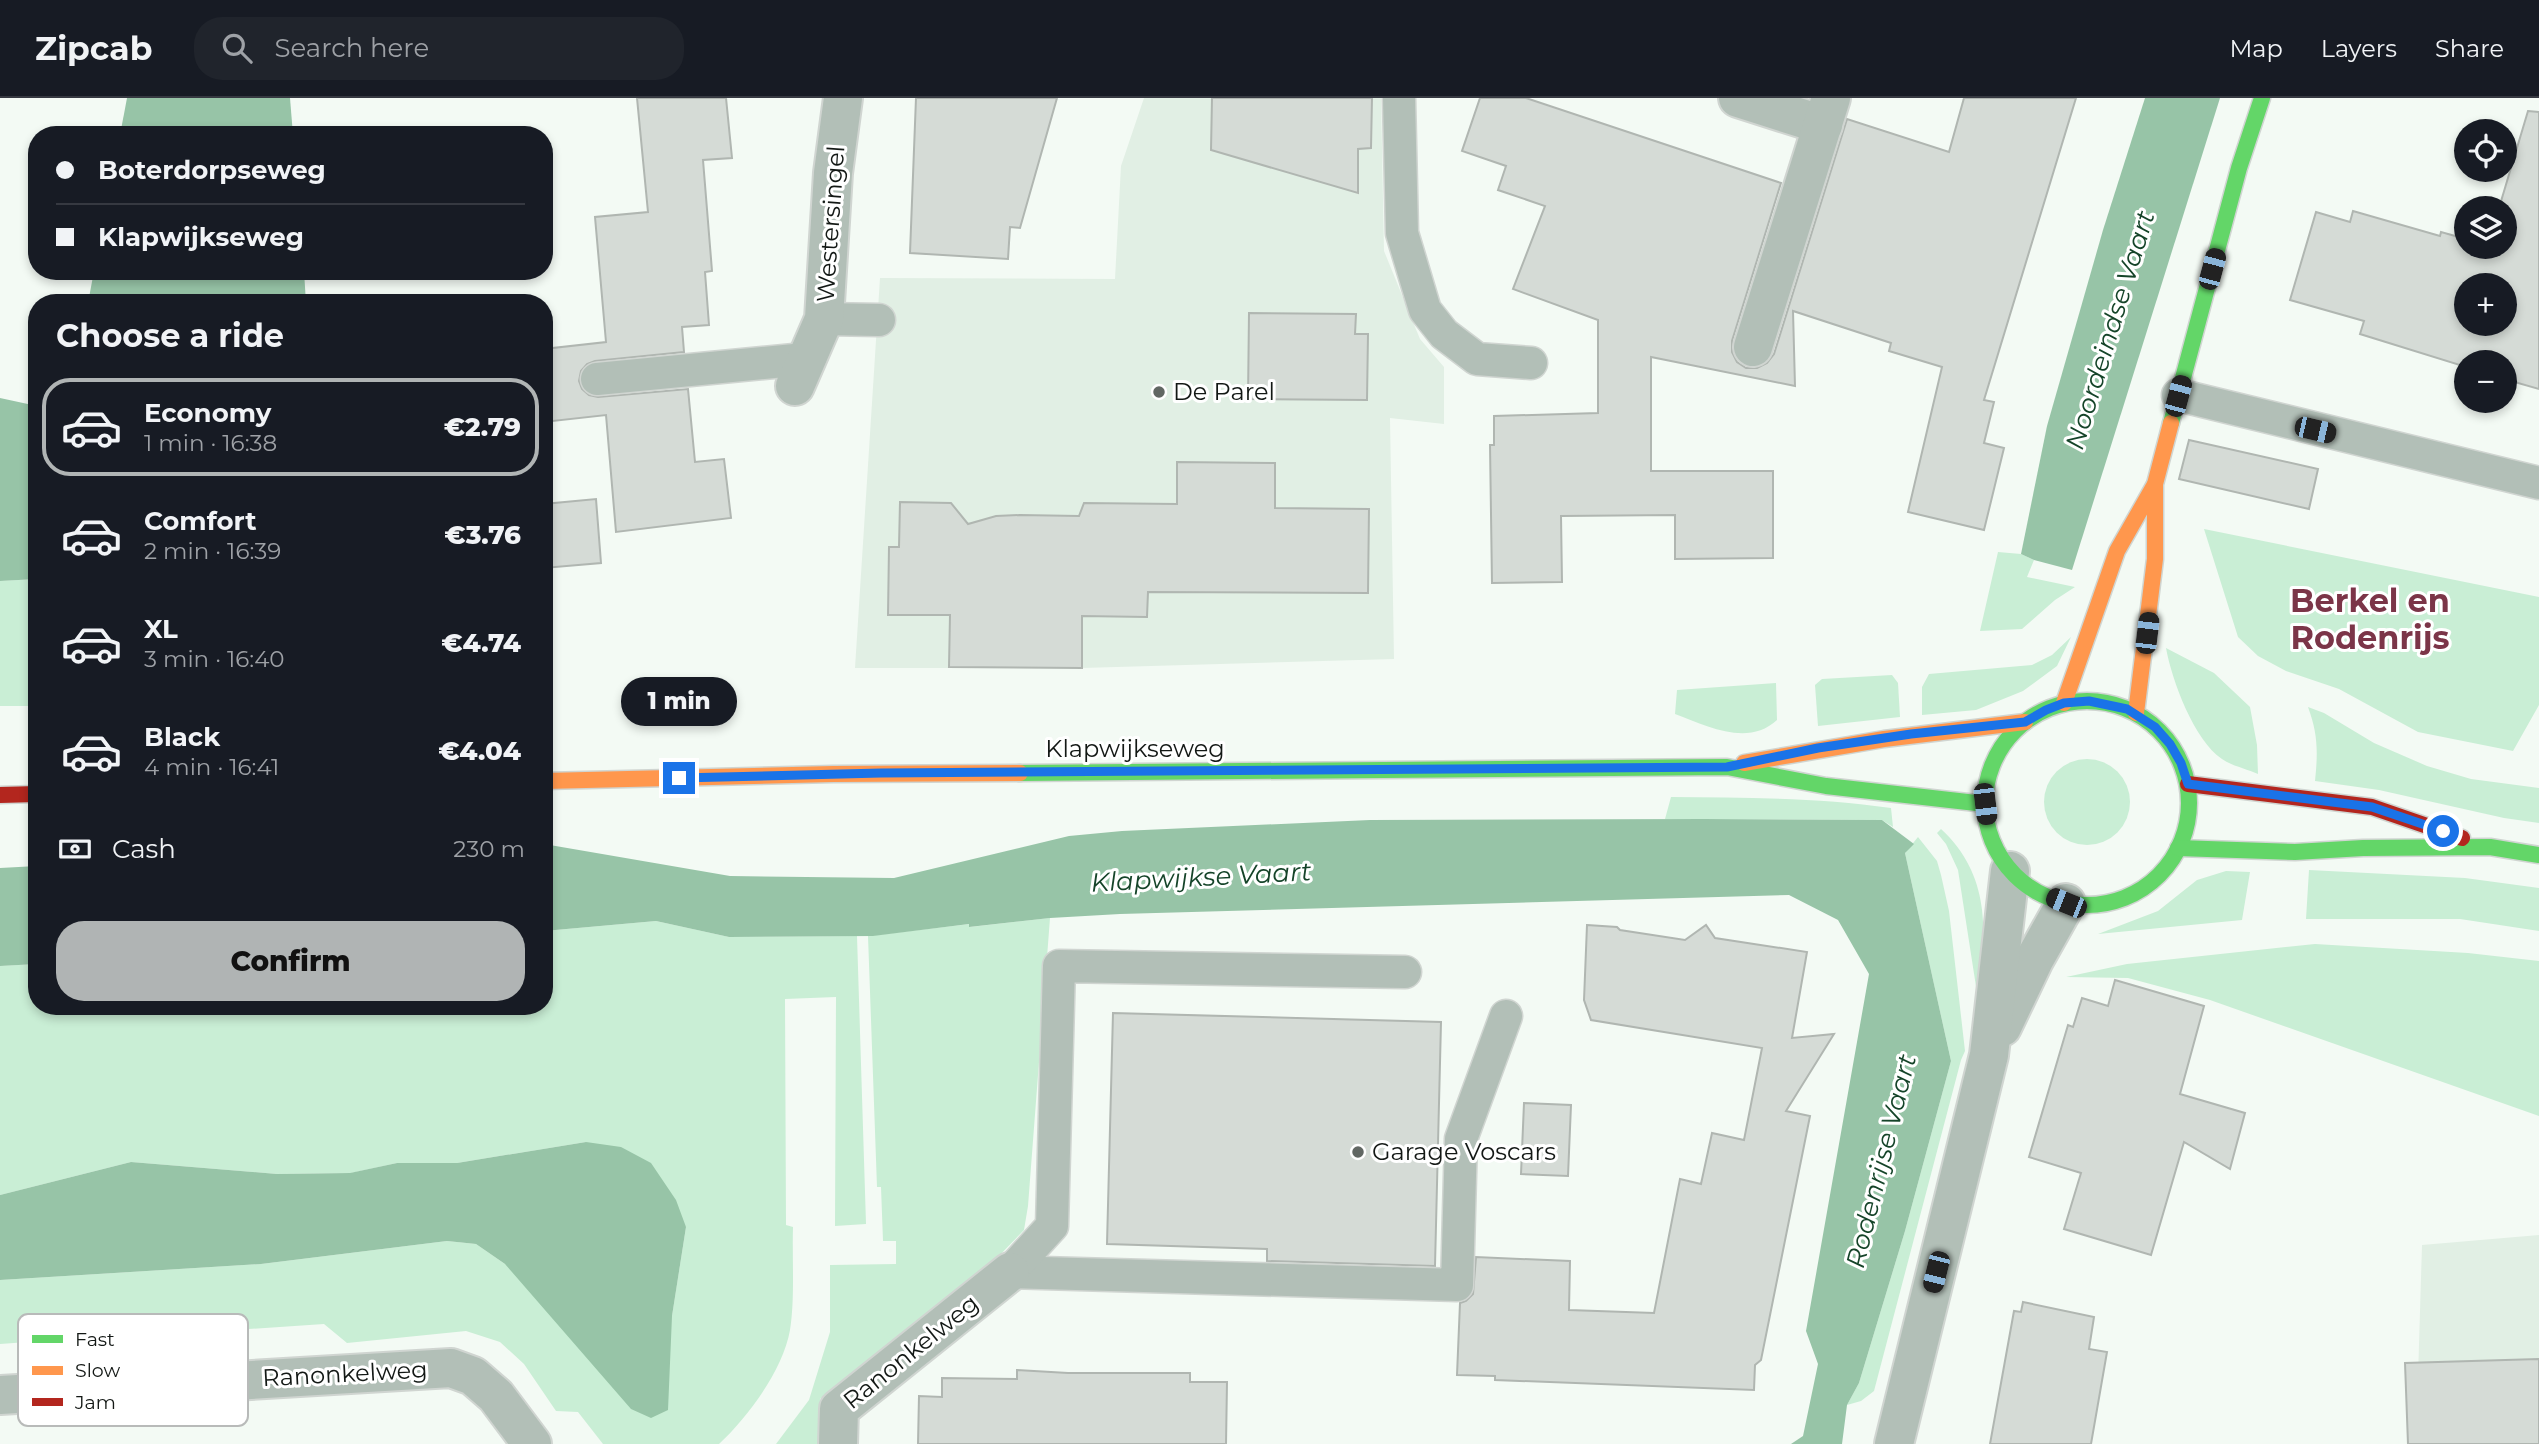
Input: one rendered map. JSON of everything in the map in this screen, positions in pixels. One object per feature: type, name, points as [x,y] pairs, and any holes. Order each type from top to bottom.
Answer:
[{"type":"main road","points":[[2136,713],[2155,559],[2155,484],[2239,168],[2262,98]]},
{"type":"main road","points":[[2064,703],[2117,551],[2155,484]]},
{"type":"main road","points":[[2089,701],[2136,713],[2155,727],[2170,744],[2181,763],[2188,784],[2186,828],[2168,866],[2134,894],[2114,901],[2092,905],[2066,903],[2035,891],[2010,871],[1994,846],[1987,825],[1986,785],[1994,761],[2007,739],[2025,722],[2064,703],[2089,701]]},
{"type":"main road","name":"Klapwijkseweg","points":[[1727,767],[1818,748],[1911,734],[2025,722]]},
{"type":"main road","name":"Klapwijkseweg","points":[[553,781],[844,774],[1727,767],[1826,786],[1985,804]]},
{"type":"main road","points":[[2188,784],[2372,807],[2490,848]]},
{"type":"main road","points":[[0,795],[28,794]]},
{"type":"main road","points":[[2178,848],[2295,852],[2363,848],[2490,848],[2539,855]]},
{"type":"street","name":"Westersingel","points":[[800,373],[824,319],[833,173],[843,98]]},
{"type":"street","points":[[1738,98],[1827,111],[1753,347]]},
{"type":"street","points":[[1894,1444],[1989,1055],[2010,871]]},
{"type":"street","points":[[1989,1055],[2034,960],[2066,903]]},
{"type":"street","name":"Ranonkelweg","points":[[838,1444],[839,1409],[1010,1272]]},
{"type":"street","name":"Ranonkelweg","points":[[248,1380],[451,1368],[473,1376],[496,1396],[532,1444]]},
{"type":"street","name":"Ranonkelweg","points":[[0,1395],[18,1394]]},
{"type":"lane","points":[[1399,98],[1402,233],[1425,310],[1444,334],[1477,359],[1531,363]]},
{"type":"lane","points":[[824,319],[878,320]]},
{"type":"lane","points":[[597,379],[800,373]]},
{"type":"lane","points":[[2178,396],[2539,483]]},
{"type":"lane","points":[[1010,1272],[1052,1226],[1059,966],[1405,972]]},
{"type":"lane","points":[[1010,1272],[1457,1285],[1461,1139],[1506,1016]]},
{"type":"shaded area","name":"De Parel","points":[[1144,98],[1381,98],[1384,251],[1420,339],[1444,367],[1444,424],[1390,418],[1394,659],[1082,668],[855,668],[880,278],[1115,279],[1121,166]]},
{"type":"shaded area","points":[[2204,529],[2539,597],[2539,705],[2513,751],[2418,732],[2339,689],[2286,671],[2258,656],[2238,637]]},
{"type":"shaded area","points":[[1998,552],[2021,554],[2034,560],[2027,577],[2075,587],[2055,600],[2022,629],[1980,631]]},
{"type":"shaded area","points":[[28,579],[28,706],[0,706],[0,581]]},
{"type":"shaded area","points":[[2071,637],[2057,666],[2023,691],[1976,710],[1922,715],[1922,687],[1929,674],[2032,665],[2052,655]]},
{"type":"shaded area","points":[[2166,648],[2214,673],[2250,707],[2257,745],[2258,774],[2222,759],[2202,738],[2179,693]]},
{"type":"shaded area","points":[[1892,675],[1898,683],[1900,717],[1818,726],[1815,685],[1822,679]]},
{"type":"shaded area","points":[[1776,683],[1777,720],[1766,728],[1753,732],[1727,732],[1675,714],[1677,690]]},
{"type":"shaded area","points":[[2308,707],[2324,713],[2374,743],[2427,766],[2471,779],[2539,788],[2539,823],[2504,818],[2379,790],[2315,781],[2316,743]]},
{"type":"shaded area","points":[[2087,759],[2104,762],[2118,771],[2127,785],[2130,802],[2127,819],[2118,833],[2104,842],[2087,845],[2070,842],[2056,833],[2047,819],[2044,802],[2047,785],[2056,771],[2070,762]]},
{"type":"shaded area","points":[[1671,797],[1864,804],[1891,808],[1893,827],[1882,820],[1665,819]]},
{"type":"shaded area","points":[[1941,829],[1969,865],[1982,905],[1983,948],[1977,993],[1958,870],[1946,844],[1937,833]]},
{"type":"shaded area","points":[[1918,837],[1937,861],[1949,911],[1965,1051],[1874,1391],[1861,1401],[1847,1405],[1859,1383],[1905,1231],[1951,1061],[1905,853]]},
{"type":"shaded area","points":[[2309,870],[2465,878],[2539,888],[2539,931],[2460,919],[2306,919]]},
{"type":"shaded area","points":[[2226,871],[2250,872],[2242,920],[2098,934],[2158,911],[2197,880]]},
{"type":"shaded area","points":[[1050,918],[1024,1230],[998,1257],[820,1399],[820,1444],[776,1444],[809,1400],[830,1332],[830,1265],[896,1264],[896,1241],[883,1241],[881,1187],[877,1187],[868,936]]},
{"type":"shaded area","points":[[656,921],[729,937],[857,936],[866,1224],[835,1226],[836,997],[785,999],[786,1225],[793,1227],[792,1318],[786,1345],[772,1377],[752,1407],[719,1444],[603,1444],[578,1412],[556,1411],[524,1364],[500,1342],[466,1331],[347,1343],[324,1324],[248,1329],[248,1314],[18,1314],[18,1343],[0,1344],[0,1280],[261,1264],[447,1241],[476,1244],[505,1264],[672,1316],[686,1227],[586,1142],[457,1163],[397,1163],[351,1173],[277,1174],[131,1162],[0,1195],[0,966],[28,964],[28,1015],[553,1015],[553,930]]},
{"type":"shaded area","points":[[2315,944],[2468,953],[2539,961],[2539,1116],[2210,1000],[2128,978],[2066,977],[2127,964]]},
{"type":"shaded area","points":[[2539,1235],[2539,1444],[2416,1444],[2422,1245]]},
{"type":"water","points":[[127,98],[290,98],[292,126],[122,126]]},
{"type":"water","name":"Noordeindse Vaart","points":[[2145,98],[2220,98],[2072,570],[2021,554],[2047,426],[2103,230]]},
{"type":"water","points":[[92,280],[305,280],[305,294],[90,294]]},
{"type":"water","points":[[0,398],[28,404],[28,579],[0,581]]},
{"type":"water","points":[[1370,820],[1882,820],[1914,844],[1905,853],[1951,1061],[1905,1231],[1859,1383],[1847,1405],[1842,1444],[1791,1444],[1803,1436],[1818,1364],[1806,1331],[1869,974],[1838,920],[1789,895],[1120,914],[969,927],[969,924],[873,936],[729,937],[656,921],[553,930],[553,846],[730,876],[894,878],[1069,836],[1122,831]]},
{"type":"water","points":[[28,866],[28,964],[0,966],[0,868]]},
{"type":"water","points":[[586,1142],[621,1147],[651,1163],[676,1200],[686,1227],[672,1316],[668,1410],[651,1418],[631,1409],[505,1264],[476,1244],[447,1241],[261,1264],[0,1280],[0,1195],[131,1162],[277,1174],[350,1173],[397,1163],[457,1163]]},
{"type":"building","points":[[637,98],[726,98],[732,158],[703,160],[712,271],[705,272],[709,325],[682,327],[684,352],[595,361],[587,364],[581,371],[579,381],[582,389],[589,395],[598,397],[688,389],[695,462],[724,459],[731,518],[616,532],[606,415],[553,421],[553,348],[606,342],[595,217],[648,212]]},
{"type":"building","points":[[916,98],[1057,98],[1020,228],[1010,227],[1008,259],[910,253]]},
{"type":"building","points":[[1212,98],[1372,98],[1371,148],[1358,149],[1358,193],[1211,150]]},
{"type":"building","points":[[1480,98],[1526,98],[1781,183],[1732,341],[1732,352],[1737,362],[1746,368],[1757,368],[1767,363],[1774,354],[1847,119],[1949,152],[1964,98],[2076,98],[1984,400],[1994,402],[1984,443],[2004,448],[1984,530],[1908,512],[1942,367],[1889,351],[1891,343],[1793,311],[1795,386],[1651,357],[1651,471],[1773,471],[1773,558],[1675,559],[1675,515],[1561,516],[1562,582],[1492,583],[1490,445],[1494,445],[1494,416],[1598,413],[1598,320],[1513,289],[1545,206],[1498,190],[1506,166],[1462,151]]},
{"type":"building","points":[[2528,111],[2539,112],[2539,389],[2517,383],[2517,350],[2454,350],[2454,363],[2360,334],[2364,321],[2290,300],[2316,212],[2350,222],[2353,211],[2440,236],[2441,232],[2454,236],[2454,259],[2517,259],[2517,196],[2503,196],[2507,182],[2517,182],[2517,148]]},
{"type":"building","points":[[1249,313],[1356,314],[1355,334],[1368,334],[1367,400],[1248,399]]},
{"type":"building","points":[[2189,440],[2318,469],[2309,509],[2179,479]]},
{"type":"building","points":[[1177,462],[1275,463],[1275,508],[1369,509],[1368,593],[1148,592],[1147,617],[1082,616],[1082,668],[949,667],[950,615],[888,615],[889,547],[899,547],[900,502],[951,503],[968,524],[996,516],[1079,516],[1084,503],[1177,504]]},
{"type":"building","points":[[596,499],[601,563],[553,567],[553,503]]},
{"type":"building","points":[[1587,925],[1617,927],[1620,930],[1685,940],[1706,925],[1715,938],[1807,952],[1792,1038],[1834,1034],[1786,1111],[1810,1116],[1761,1360],[1755,1365],[1754,1390],[1495,1380],[1495,1376],[1457,1375],[1460,1303],[1473,1294],[1476,1257],[1570,1261],[1569,1310],[1654,1313],[1680,1179],[1701,1184],[1712,1133],[1744,1140],[1762,1048],[1591,1020],[1584,1000]]},
{"type":"building","points":[[2115,980],[2204,1006],[2180,1094],[2245,1113],[2230,1169],[2184,1142],[2151,1255],[2064,1229],[2081,1173],[2029,1157],[2068,1025],[2073,1027],[2082,998],[2108,1006]]},
{"type":"building","points":[[1113,1013],[1441,1022],[1435,1266],[1267,1261],[1267,1249],[1107,1244]]},
{"type":"building","points":[[1524,1103],[1571,1105],[1568,1176],[1521,1174]]},
{"type":"building","points":[[2023,1302],[2094,1317],[2089,1349],[2107,1352],[2091,1444],[1990,1444],[2014,1311],[2021,1312]]},
{"type":"building","points":[[2539,1359],[2539,1444],[2408,1444],[2405,1363]]},
{"type":"building","points":[[1017,1370],[1068,1373],[1190,1373],[1190,1382],[1227,1382],[1226,1444],[918,1444],[919,1396],[942,1397],[942,1378],[1017,1379]]},
{"type":"traffic: fast","points":[[2171,423],[2239,168],[2262,98]]},
{"type":"traffic: fast","points":[[2087,701],[2126,709],[2144,718],[2159,731],[2172,746],[2181,764],[2189,803],[2181,842],[2172,860],[2159,875],[2144,888],[2126,897],[2087,905],[2048,897],[2030,888],[2015,875],[2002,860],[1993,842],[1985,803],[1993,764],[2002,746],[2015,731],[2030,718],[2048,709],[2087,701]]},
{"type":"traffic: fast","points":[[1020,773],[1727,767],[1826,786],[1985,804]]},
{"type":"traffic: fast","points":[[2178,848],[2295,852],[2363,848],[2490,847],[2539,855]]},
{"type":"traffic: slow","points":[[2136,713],[2155,559],[2155,484],[2171,423]]},
{"type":"traffic: slow","points":[[2064,703],[2117,551],[2154,486]]},
{"type":"traffic: slow","points":[[1744,763],[1884,739],[2025,722]]},
{"type":"traffic: slow","points":[[553,781],[833,774],[1020,773]]},
{"type":"traffic: jam","points":[[2188,784],[2372,807],[2462,838]]},
{"type":"traffic: jam","points":[[0,795],[28,794]]},
{"type":"place","name":"De Parel","points":[[1159,392]]},
{"type":"place","name":"Garage Voscars","points":[[1358,1152]]},
{"type":"district","name":"Berkel en Rodenrijs","points":[[2370,620]]},
{"type":"route","points":[[679,778],[881,773],[1727,767],[1818,748],[1911,734],[2025,722],[2064,703],[2089,701],[2127,709],[2155,727],[2170,744],[2181,763],[2188,784],[2372,807],[2443,831]]},
{"type":"water label","name":"Klapwijkse Vaart","points":[[1201,877]]},
{"type":"water label","name":"Rodenrijse Vaart","points":[[1881,1161]]}]
